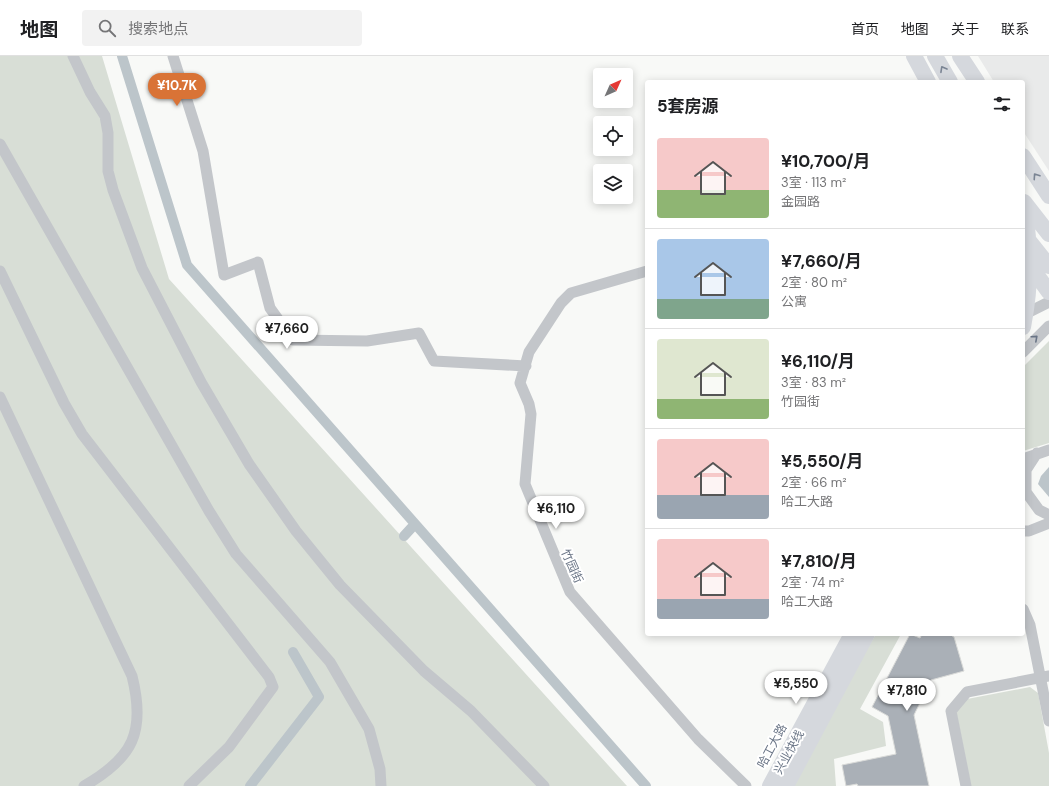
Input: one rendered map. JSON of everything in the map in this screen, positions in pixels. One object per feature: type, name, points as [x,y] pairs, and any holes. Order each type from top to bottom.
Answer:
[{"type":"highway","points":[[906,56],[919,80]]},
{"type":"highway","points":[[914,56],[927,80]]},
{"type":"highway","points":[[935,56],[949,80]]},
{"type":"highway","points":[[956,56],[968,80]]},
{"type":"highway","points":[[960,56],[976,80]]},
{"type":"highway","points":[[1025,159],[1049,196]]},
{"type":"highway","points":[[1025,203],[1049,234]]},
{"type":"highway","points":[[1025,217],[1030,247],[1031,272],[1025,313]]},
{"type":"highway","points":[[1025,236],[1049,266]]},
{"type":"highway","points":[[1025,247],[1029,276],[1025,291]]},
{"type":"highway","points":[[1025,258],[1049,292]]},
{"type":"highway","name":"兴业快线","points":[[770,786],[851,636]]},
{"type":"highway","name":"兴业快线","points":[[786,786],[866,636]]},
{"type":"street","points":[[73,56],[90,92],[105,116],[108,133],[108,171],[113,190],[142,268],[201,382],[249,464],[296,531],[340,585],[424,672],[471,710],[544,786]]},
{"type":"street","points":[[173,56],[203,151],[224,275],[258,262],[270,308],[293,340],[367,341],[419,333],[434,361],[526,366]]},
{"type":"street","points":[[0,144],[216,524],[236,554],[330,662],[369,729],[380,769],[381,786]]},
{"type":"street","points":[[0,271],[64,403],[82,434],[260,665],[273,687],[229,747],[189,786]]},
{"type":"street","name":"竹园街","points":[[645,272],[571,293],[561,303],[529,352],[520,383],[529,404],[531,414],[525,484],[570,592],[698,739],[746,786]]},
{"type":"street","points":[[1025,316],[1049,302]]},
{"type":"street","points":[[1025,350],[1049,326]]},
{"type":"street","points":[[0,397],[132,676],[138,699],[137,732],[123,758],[103,775],[84,786]]},
{"type":"street","points":[[1025,458],[1049,450]]},
{"type":"street","points":[[1037,453],[1026,470],[1026,492],[1039,510],[1049,516]]},
{"type":"street","points":[[1025,531],[1029,531],[1049,523]]},
{"type":"street","points":[[1025,613],[1045,677],[1049,721]]},
{"type":"street","name":"哈工大路","points":[[766,786],[845,636]]},
{"type":"street","points":[[790,786],[872,636]]},
{"type":"street","points":[[966,786],[951,711],[967,692],[1045,677]]},
{"type":"shaded area","points":[[0,56],[102,56],[169,279],[627,786],[0,786]]},
{"type":"shaded area","points":[[978,56],[1049,56],[1049,171],[1025,134],[1025,80],[993,80]]},
{"type":"shaded area","points":[[1049,341],[1049,443],[1025,450],[1025,365]]},
{"type":"shaded area","points":[[1049,467],[1049,497],[1038,484],[1041,476]]},
{"type":"shaded area","points":[[875,636],[900,636],[860,709],[883,722],[886,746],[834,759],[836,786],[790,786],[841,693]]},
{"type":"shaded area","points":[[1030,687],[1038,693],[1049,753],[1049,786],[971,786],[956,711],[967,699]]},
{"type":"building","points":[[909,636],[920,638],[921,636],[954,637],[964,671],[931,680],[914,715],[929,786],[858,786],[857,784],[846,786],[842,765],[896,754],[888,716],[872,707]]},
{"type":"waterway","points":[[122,56],[187,265],[646,786]]},
{"type":"waterway","points":[[404,536],[415,524]]},
{"type":"waterway","points":[[250,786],[319,697],[293,652]]}]
